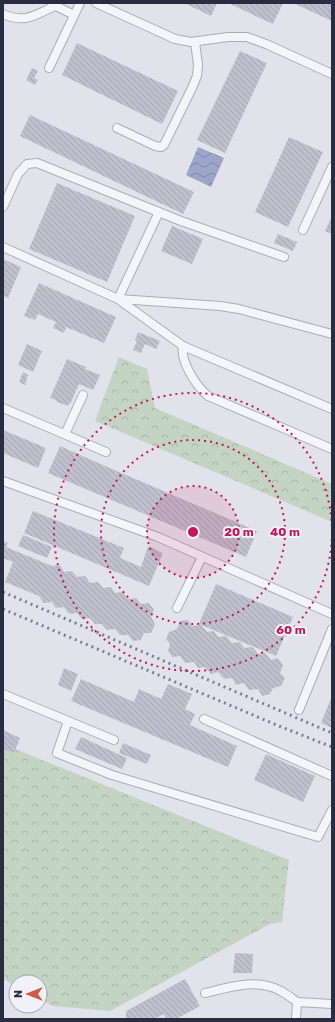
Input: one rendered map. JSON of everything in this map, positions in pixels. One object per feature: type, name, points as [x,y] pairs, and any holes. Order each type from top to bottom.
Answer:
[{"type":"lane","points":[[49,68],[80,3]]},
{"type":"lane","points":[[96,3],[171,38],[195,42],[228,37],[247,37],[332,74]]},
{"type":"lane","points":[[3,14],[15,18],[25,18],[53,4],[74,15]]},
{"type":"lane","points":[[117,128],[155,146],[161,147],[164,145],[195,82],[198,65],[195,42]]},
{"type":"lane","points":[[3,207],[18,174],[27,164],[32,162],[42,164],[159,212],[284,257]]},
{"type":"lane","points":[[303,230],[332,167]]},
{"type":"lane","points":[[118,299],[159,212]]},
{"type":"lane","points":[[3,247],[118,299],[183,346],[332,409]]},
{"type":"lane","points":[[118,299],[220,306],[238,309],[332,334]]},
{"type":"lane","points":[[183,346],[183,358],[188,369],[200,388],[208,396],[332,449]]},
{"type":"lane","points":[[65,434],[83,395]]},
{"type":"lane","points":[[3,408],[106,452]]},
{"type":"lane","points":[[3,481],[158,537],[332,614]]},
{"type":"lane","points":[[177,608],[202,556]]},
{"type":"lane","points":[[299,710],[332,629]]},
{"type":"lane","points":[[3,694],[114,740]]},
{"type":"lane","points":[[204,719],[332,776]]},
{"type":"lane","points":[[68,721],[57,753],[112,775],[318,837],[332,810]]},
{"type":"lane","points":[[205,993],[240,986],[260,985],[281,991],[297,1002],[332,1004]]},
{"type":"lane","points":[[296,1019],[297,1002]]},
{"type":"green space","points":[[119,357],[147,369],[155,408],[332,484],[332,522],[95,421]]},
{"type":"green space","points":[[3,744],[289,860],[282,922],[270,924],[110,1011],[53,1006],[48,1003],[48,974],[8,974],[8,982],[3,979]]},
{"type":"water","points":[[198,147],[224,158],[211,187],[186,175]]},
{"type":"building","points":[[184,3],[217,3],[211,16]]},
{"type":"building","points":[[228,3],[283,3],[273,24]]},
{"type":"building","points":[[293,3],[332,3],[332,21]]},
{"type":"building","points":[[77,43],[178,91],[162,124],[62,75]]},
{"type":"building","points":[[240,51],[267,63],[225,153],[197,140]]},
{"type":"building","points":[[32,68],[38,71],[34,78],[38,80],[35,85],[26,80]]},
{"type":"building","points":[[30,115],[194,192],[183,214],[20,136]]},
{"type":"building","points":[[289,137],[323,152],[288,227],[255,212]]},
{"type":"building","points":[[57,183],[135,216],[107,282],[29,249]]},
{"type":"building","points":[[332,216],[332,234],[325,231]]},
{"type":"building","points":[[172,226],[203,239],[192,264],[161,251]]},
{"type":"building","points":[[278,234],[297,242],[293,251],[274,243]]},
{"type":"building","points":[[3,259],[21,267],[8,298],[3,296]]},
{"type":"building","points":[[39,283],[116,317],[104,343],[66,327],[64,333],[53,328],[56,322],[38,314],[35,320],[24,316]]},
{"type":"building","points":[[138,332],[160,341],[156,349],[145,344],[141,353],[133,350],[137,341],[135,340]]},
{"type":"building","points":[[27,344],[42,351],[33,372],[18,365]]},
{"type":"building","points":[[67,359],[100,375],[93,390],[79,384],[68,406],[50,398]]},
{"type":"building","points":[[23,372],[28,375],[25,385],[19,382]]},
{"type":"building","points":[[3,430],[46,448],[38,468],[3,453]]},
{"type":"building","points":[[60,446],[257,531],[246,557],[48,473]]},
{"type":"building","points":[[33,511],[124,548],[120,558],[141,567],[148,546],[163,553],[149,586],[24,533]]},
{"type":"building","points":[[23,535],[52,547],[47,558],[18,546]]},
{"type":"building","points":[[3,541],[8,543],[6,547],[52,566],[60,565],[64,572],[72,571],[77,577],[85,576],[90,583],[98,582],[103,588],[111,587],[115,593],[123,592],[128,599],[136,598],[141,604],[149,603],[154,610],[151,617],[155,624],[151,633],[144,633],[141,640],[133,641],[128,635],[120,635],[115,629],[107,630],[102,624],[95,624],[90,618],[82,619],[77,613],[69,614],[64,607],[56,608],[52,602],[44,603],[39,596],[5,582],[13,562],[3,558]]},
{"type":"building","points":[[216,584],[293,617],[276,656],[199,624]]},
{"type":"building","points":[[188,620],[192,626],[201,625],[207,632],[214,631],[218,637],[226,636],[232,643],[240,642],[244,648],[252,647],[258,654],[265,653],[271,660],[278,658],[283,665],[280,673],[285,678],[281,686],[273,688],[270,694],[262,696],[258,689],[249,690],[244,683],[236,685],[232,678],[224,679],[218,672],[211,674],[205,667],[198,668],[194,662],[185,663],[180,656],[172,657],[168,651],[170,644],[166,639],[169,632],[177,629],[180,621]]},
{"type":"building","points":[[64,668],[78,674],[71,691],[58,685]]},
{"type":"building","points":[[81,679],[134,702],[139,689],[161,699],[168,684],[192,694],[185,709],[195,714],[190,725],[237,746],[228,767],[71,701]]},
{"type":"building","points":[[332,696],[332,728],[321,723]]},
{"type":"building","points":[[3,730],[20,738],[14,753],[3,749]]},
{"type":"building","points":[[81,737],[127,758],[122,769],[75,749]]},
{"type":"building","points":[[123,743],[151,755],[147,764],[119,753]]},
{"type":"building","points":[[266,754],[315,776],[303,802],[254,780]]},
{"type":"building","points":[[235,953],[253,954],[252,973],[233,973]]},
{"type":"building","points":[[185,979],[200,1006],[176,1019],[166,1019],[164,1014],[154,1019],[126,1018],[126,1011]]},
{"type":"railway","points":[[3,592],[332,733]]},
{"type":"railway","points":[[3,609],[332,747]]}]
